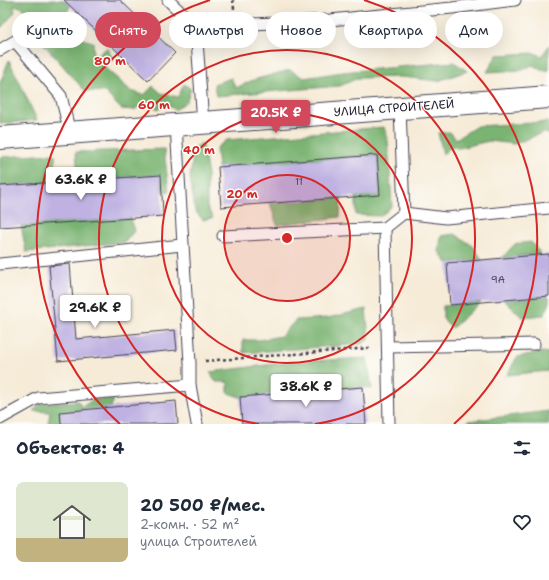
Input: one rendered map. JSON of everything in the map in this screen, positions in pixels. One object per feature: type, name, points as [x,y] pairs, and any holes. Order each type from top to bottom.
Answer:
[{"type":"street","name":"УЛИЦА СТРОИТЕЛЕЙ","points":[[0,138],[549,97]]},
{"type":"lane","points":[[168,0],[180,12]]},
{"type":"lane","points":[[258,24],[330,20],[515,0]]},
{"type":"lane","points":[[0,50],[15,41],[61,96],[70,133]]},
{"type":"lane","points":[[198,48],[203,123]]},
{"type":"lane","points":[[400,108],[404,213]]},
{"type":"lane","points":[[176,125],[190,385],[197,424]]},
{"type":"lane","points":[[223,236],[385,228],[404,213],[446,218],[549,208]]},
{"type":"lane","points":[[385,228],[389,424]]},
{"type":"lane","points":[[0,264],[182,245]]},
{"type":"lane","points":[[388,347],[534,344]]},
{"type":"lane","points":[[0,419],[38,398],[190,385]]},
{"type":"path","points":[[190,363],[388,347]]},
{"type":"green space","points":[[0,0],[64,0],[70,6],[67,12],[26,12],[22,7],[14,6],[15,12],[12,12],[12,15],[1,28]]},
{"type":"green space","points":[[87,40],[93,42],[94,57],[107,48],[113,59],[104,67],[131,91],[144,95],[153,86],[161,93],[178,97],[184,84],[191,89],[187,101],[175,110],[168,105],[158,109],[145,102],[134,110],[121,109],[105,92],[85,91],[47,48],[87,48]]},
{"type":"green space","points":[[549,45],[549,70],[545,71],[532,65],[523,70],[487,72],[497,55],[534,53],[542,56]]},
{"type":"green space","points":[[9,60],[37,120],[0,124],[0,83]]},
{"type":"green space","points":[[454,62],[467,71],[438,81],[402,77],[358,78],[340,86],[216,96],[214,84],[231,78],[236,88],[253,80],[290,70],[304,78],[342,72]]},
{"type":"green space","points":[[549,122],[549,135],[544,132],[515,144],[489,141],[459,148],[451,147],[443,154],[438,133],[450,132],[456,139],[477,126]]},
{"type":"green space","points":[[384,127],[388,141],[392,206],[381,216],[356,215],[356,196],[380,194],[377,155],[218,167],[216,148],[227,140]]},
{"type":"green space","points":[[202,143],[207,170],[207,207],[213,218],[203,220],[195,211],[190,178],[194,148]]},
{"type":"green space","points":[[164,149],[169,192],[162,191],[160,175],[78,180],[76,152]]},
{"type":"green space","points":[[55,154],[56,182],[0,186],[0,157]]},
{"type":"green space","points":[[341,198],[340,217],[277,225],[270,203]]},
{"type":"green space","points":[[131,218],[134,231],[125,242],[26,252],[21,225]]},
{"type":"green space","points":[[455,234],[473,246],[482,260],[447,263],[439,252],[441,236]]},
{"type":"green space","points":[[531,242],[541,254],[502,258],[515,244]]},
{"type":"green space","points":[[549,296],[549,305],[544,315],[522,317],[504,300]]},
{"type":"green space","points":[[481,302],[452,328],[443,319],[443,306]]},
{"type":"green space","points":[[366,309],[369,339],[361,344],[243,353],[243,340],[259,340],[281,336],[296,320],[328,318]]},
{"type":"green space","points":[[541,352],[549,353],[549,371],[507,375],[517,357]]},
{"type":"green space","points":[[367,358],[372,389],[363,387],[240,397],[228,393],[228,382],[216,382],[210,372],[291,362]]},
{"type":"green space","points":[[94,399],[114,400],[111,407],[75,424],[48,424],[50,412],[33,411],[40,404],[78,401],[82,407]]},
{"type":"green space","points":[[549,411],[549,424],[468,424],[468,421]]},
{"type":"building","points":[[64,0],[120,0],[132,12],[95,12],[95,30],[87,22],[87,12],[76,12]]},
{"type":"building","points":[[161,40],[175,53],[148,81],[114,48],[161,48]]},
{"type":"building","points":[[377,155],[380,195],[221,207],[218,167]]},
{"type":"building","points":[[161,175],[163,216],[0,227],[0,186]]},
{"type":"building","points":[[549,254],[549,296],[450,305],[447,263]]},
{"type":"building","points":[[70,264],[76,339],[175,330],[177,350],[58,361],[49,266]]},
{"type":"building","points":[[363,387],[366,424],[242,424],[240,397]]},
{"type":"building","points":[[176,401],[178,424],[61,424],[60,412]]}]
